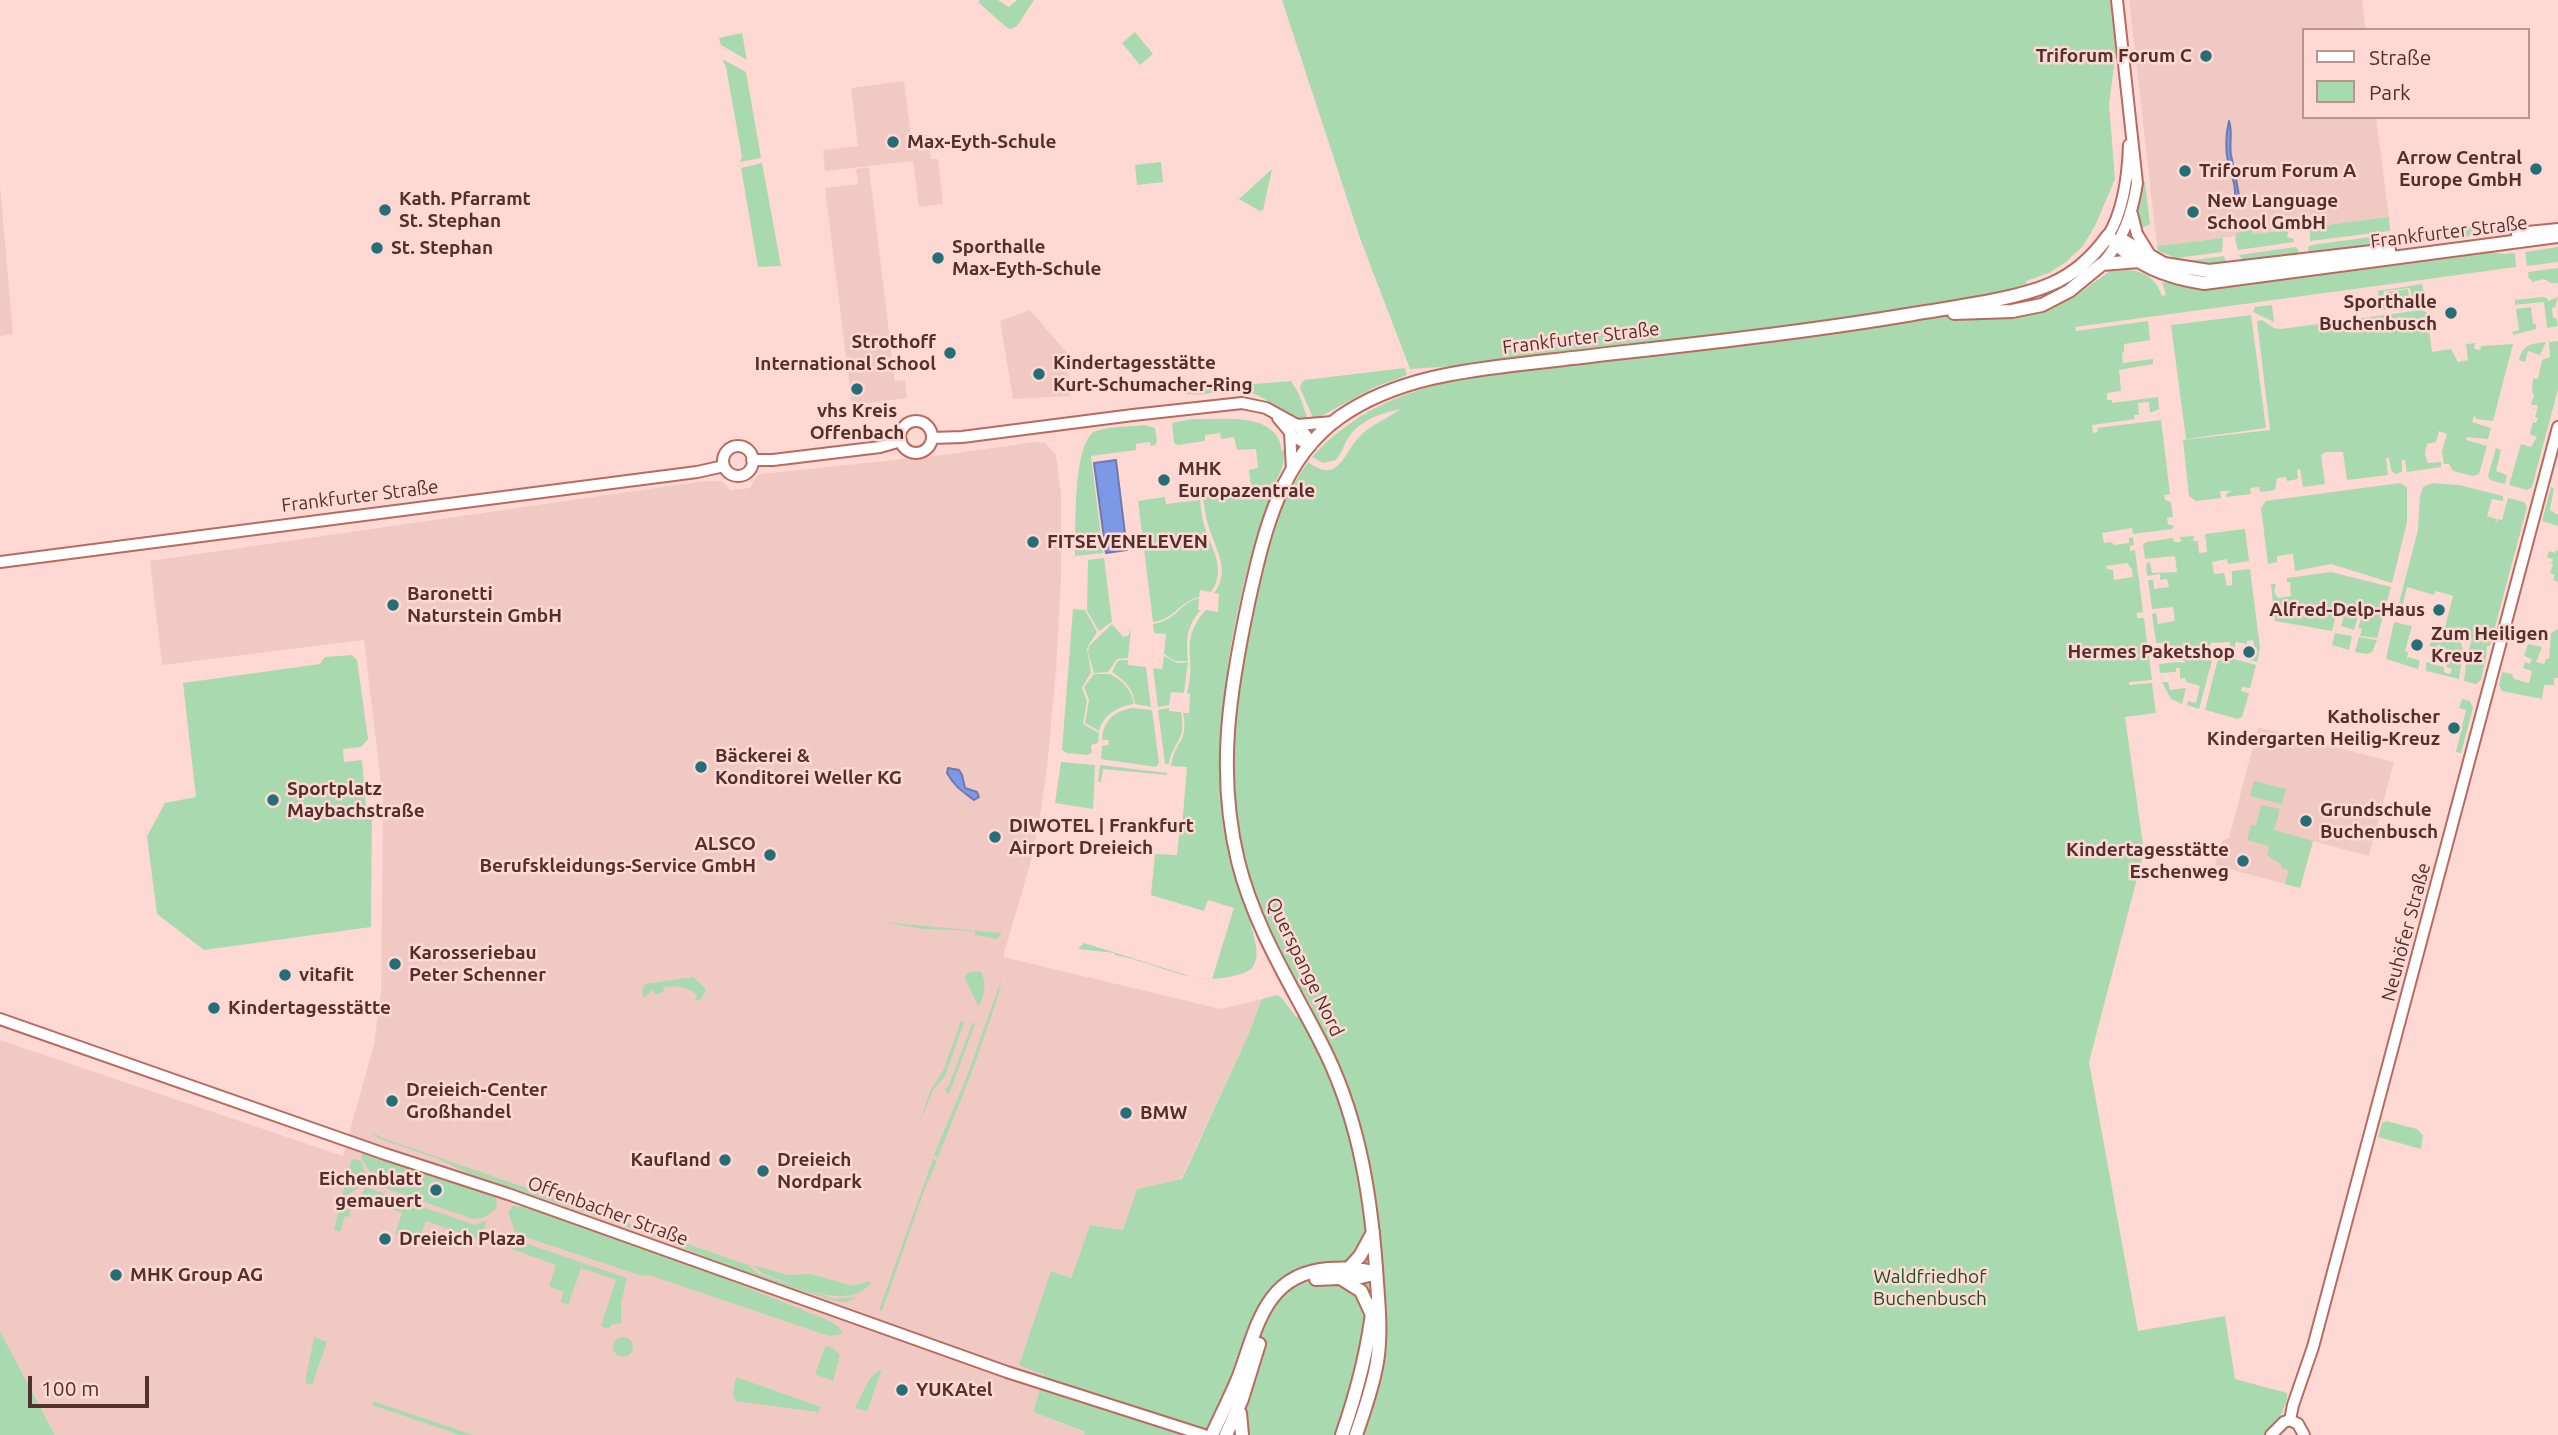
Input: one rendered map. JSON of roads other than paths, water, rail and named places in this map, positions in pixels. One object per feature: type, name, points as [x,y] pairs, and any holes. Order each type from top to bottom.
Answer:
[{"type":"main road","name":"Frankfurter Straße","points":[[2146,260],[2178,268],[2209,271],[2558,229]]},
{"type":"main road","name":"Frankfurter Straße","points":[[1310,446],[1333,422],[1371,398],[1396,387],[1447,375],[1877,320],[1958,306],[2053,284],[2115,240],[2170,277],[2214,283],[2558,236]]},
{"type":"main road","points":[[2102,264],[2146,260]]},
{"type":"main road","name":"Frankfurter Straße","points":[[1877,320],[2012,311],[2042,305],[2069,291],[2102,264]]},
{"type":"main road","name":"Querspange Nord","points":[[1310,446],[1280,491],[1263,540],[1231,688],[1227,738],[1230,817],[1238,862],[1261,929],[1321,1042],[1346,1102],[1365,1169],[1373,1232],[1379,1338],[1371,1390],[1356,1435]]},
{"type":"main road","points":[[1349,1268],[1360,1256],[1373,1232]]},
{"type":"main road","points":[[1212,1435],[1272,1296],[1289,1280],[1323,1269],[1349,1268],[1376,1273]]},
{"type":"main road","points":[[1226,1435],[1242,1399],[1265,1326],[1277,1303],[1290,1289],[1300,1284],[1321,1278],[1361,1277],[1376,1273]]},
{"type":"main road","points":[[1342,1435],[1360,1381],[1372,1315],[1376,1273]]},
{"type":"main road","points":[[1339,1278],[1361,1291],[1372,1315]]},
{"type":"main road","points":[[1242,1399],[1239,1422],[1242,1435]]},
{"type":"street","points":[[2117,0],[2137,169],[2132,214],[2146,260]]},
{"type":"street","points":[[2115,240],[2126,177],[2131,118]]},
{"type":"street","points":[[2102,264],[2132,214]]},
{"type":"street","points":[[932,438],[962,437],[1230,404],[1252,404],[1271,411],[1293,428],[1303,430],[1310,446]]},
{"type":"street","points":[[915,421],[929,428],[932,438],[928,447],[920,452],[906,449],[901,441],[903,429],[915,421]]},
{"type":"street","points":[[1293,428],[1333,422]]},
{"type":"street","name":"Neuhöfer Straße","points":[[2290,1420],[2313,1347],[2558,427]]},
{"type":"street","points":[[1292,471],[1293,428]]},
{"type":"street","points":[[752,460],[836,452],[901,441]]},
{"type":"street","points":[[735,446],[749,451],[752,460],[748,471],[738,475],[728,472],[723,466],[724,456],[735,446]]},
{"type":"street","name":"Frankfurter Straße","points":[[0,562],[697,472],[723,466]]},
{"type":"street","name":"Offenbacher Straße","points":[[0,1019],[362,1146],[508,1194],[1007,1372],[1204,1435]]},
{"type":"street","points":[[2271,1435],[2284,1422],[2290,1420],[2298,1424],[2304,1435]]},
{"type":"water","points":[[2229,121],[2231,155],[2239,196],[2235,196],[2227,157]]},
{"type":"water","points":[[1116,460],[1127,550],[1106,553],[1094,463]]},
{"type":"water","points":[[948,768],[959,770],[965,788],[977,792],[979,797],[974,800],[959,788],[947,773]]},
{"type":"place","name":"Triforum Forum C","points":[[2206,56]]},
{"type":"place","name":"Max-Eyth-Schule","points":[[893,142]]},
{"type":"place","name":"Arrow Central Europe GmbH","points":[[2536,169]]},
{"type":"place","name":"Triforum Forum A","points":[[2185,171]]},
{"type":"place","name":"Kath. Pfarramt St. Stephan","points":[[385,210]]},
{"type":"place","name":"New Language School GmbH","points":[[2193,212]]},
{"type":"place","name":"St. Stephan","points":[[377,248]]},
{"type":"place","name":"Sporthalle Max-Eyth-Schule","points":[[938,258]]},
{"type":"place","name":"Sporthalle Buchenbusch","points":[[2451,313]]},
{"type":"place","name":"Strothoff International School","points":[[950,353]]},
{"type":"place","name":"Kindertagesstätte Kurt-Schumacher-Ring","points":[[1039,374]]},
{"type":"place","name":"vhs Kreis Offenbach","points":[[857,389]]},
{"type":"place","name":"MHK Europazentrale","points":[[1164,480]]},
{"type":"place","name":"FITSEVENELEVEN","points":[[1033,542]]},
{"type":"place","name":"Baronetti Naturstein GmbH","points":[[393,605]]},
{"type":"place","name":"Alfred-Delp-Haus","points":[[2439,610]]},
{"type":"place","name":"Zum Heiligen Kreuz","points":[[2417,645]]},
{"type":"place","name":"Hermes Paketshop","points":[[2249,652]]},
{"type":"place","name":"Katholischer Kindergarten Heilig-Kreuz","points":[[2454,728]]},
{"type":"place","name":"Bäckerei & Konditorei Weller KG","points":[[701,767]]},
{"type":"place","name":"Sportplatz Maybachstraße","points":[[273,800]]},
{"type":"place","name":"Grundschule Buchenbusch","points":[[2306,821]]},
{"type":"place","name":"DIWOTEL | Frankfurt Airport Dreieich","points":[[995,837]]},
{"type":"place","name":"ALSCO Berufskleidungs-Service GmbH","points":[[770,855]]},
{"type":"place","name":"Kindertagesstätte Eschenweg","points":[[2243,861]]},
{"type":"place","name":"Karosseriebau Peter Schenner","points":[[395,964]]},
{"type":"place","name":"vitafit","points":[[285,975]]},
{"type":"place","name":"Kindertagesstätte","points":[[214,1008]]},
{"type":"place","name":"Dreieich-Center Großhandel","points":[[392,1101]]},
{"type":"place","name":"BMW","points":[[1126,1113]]},
{"type":"place","name":"Kaufland","points":[[725,1160]]},
{"type":"place","name":"Dreieich Nordpark","points":[[763,1171]]},
{"type":"place","name":"Eichenblatt gemauert","points":[[436,1190]]},
{"type":"place","name":"Dreieich Plaza","points":[[385,1239]]},
{"type":"place","name":"MHK Group AG","points":[[116,1275]]},
{"type":"place","name":"YUKAtel","points":[[902,1390]]},
{"type":"park label","name":"Waldfriedhof Buchenbusch","points":[[1930,1288]]}]
